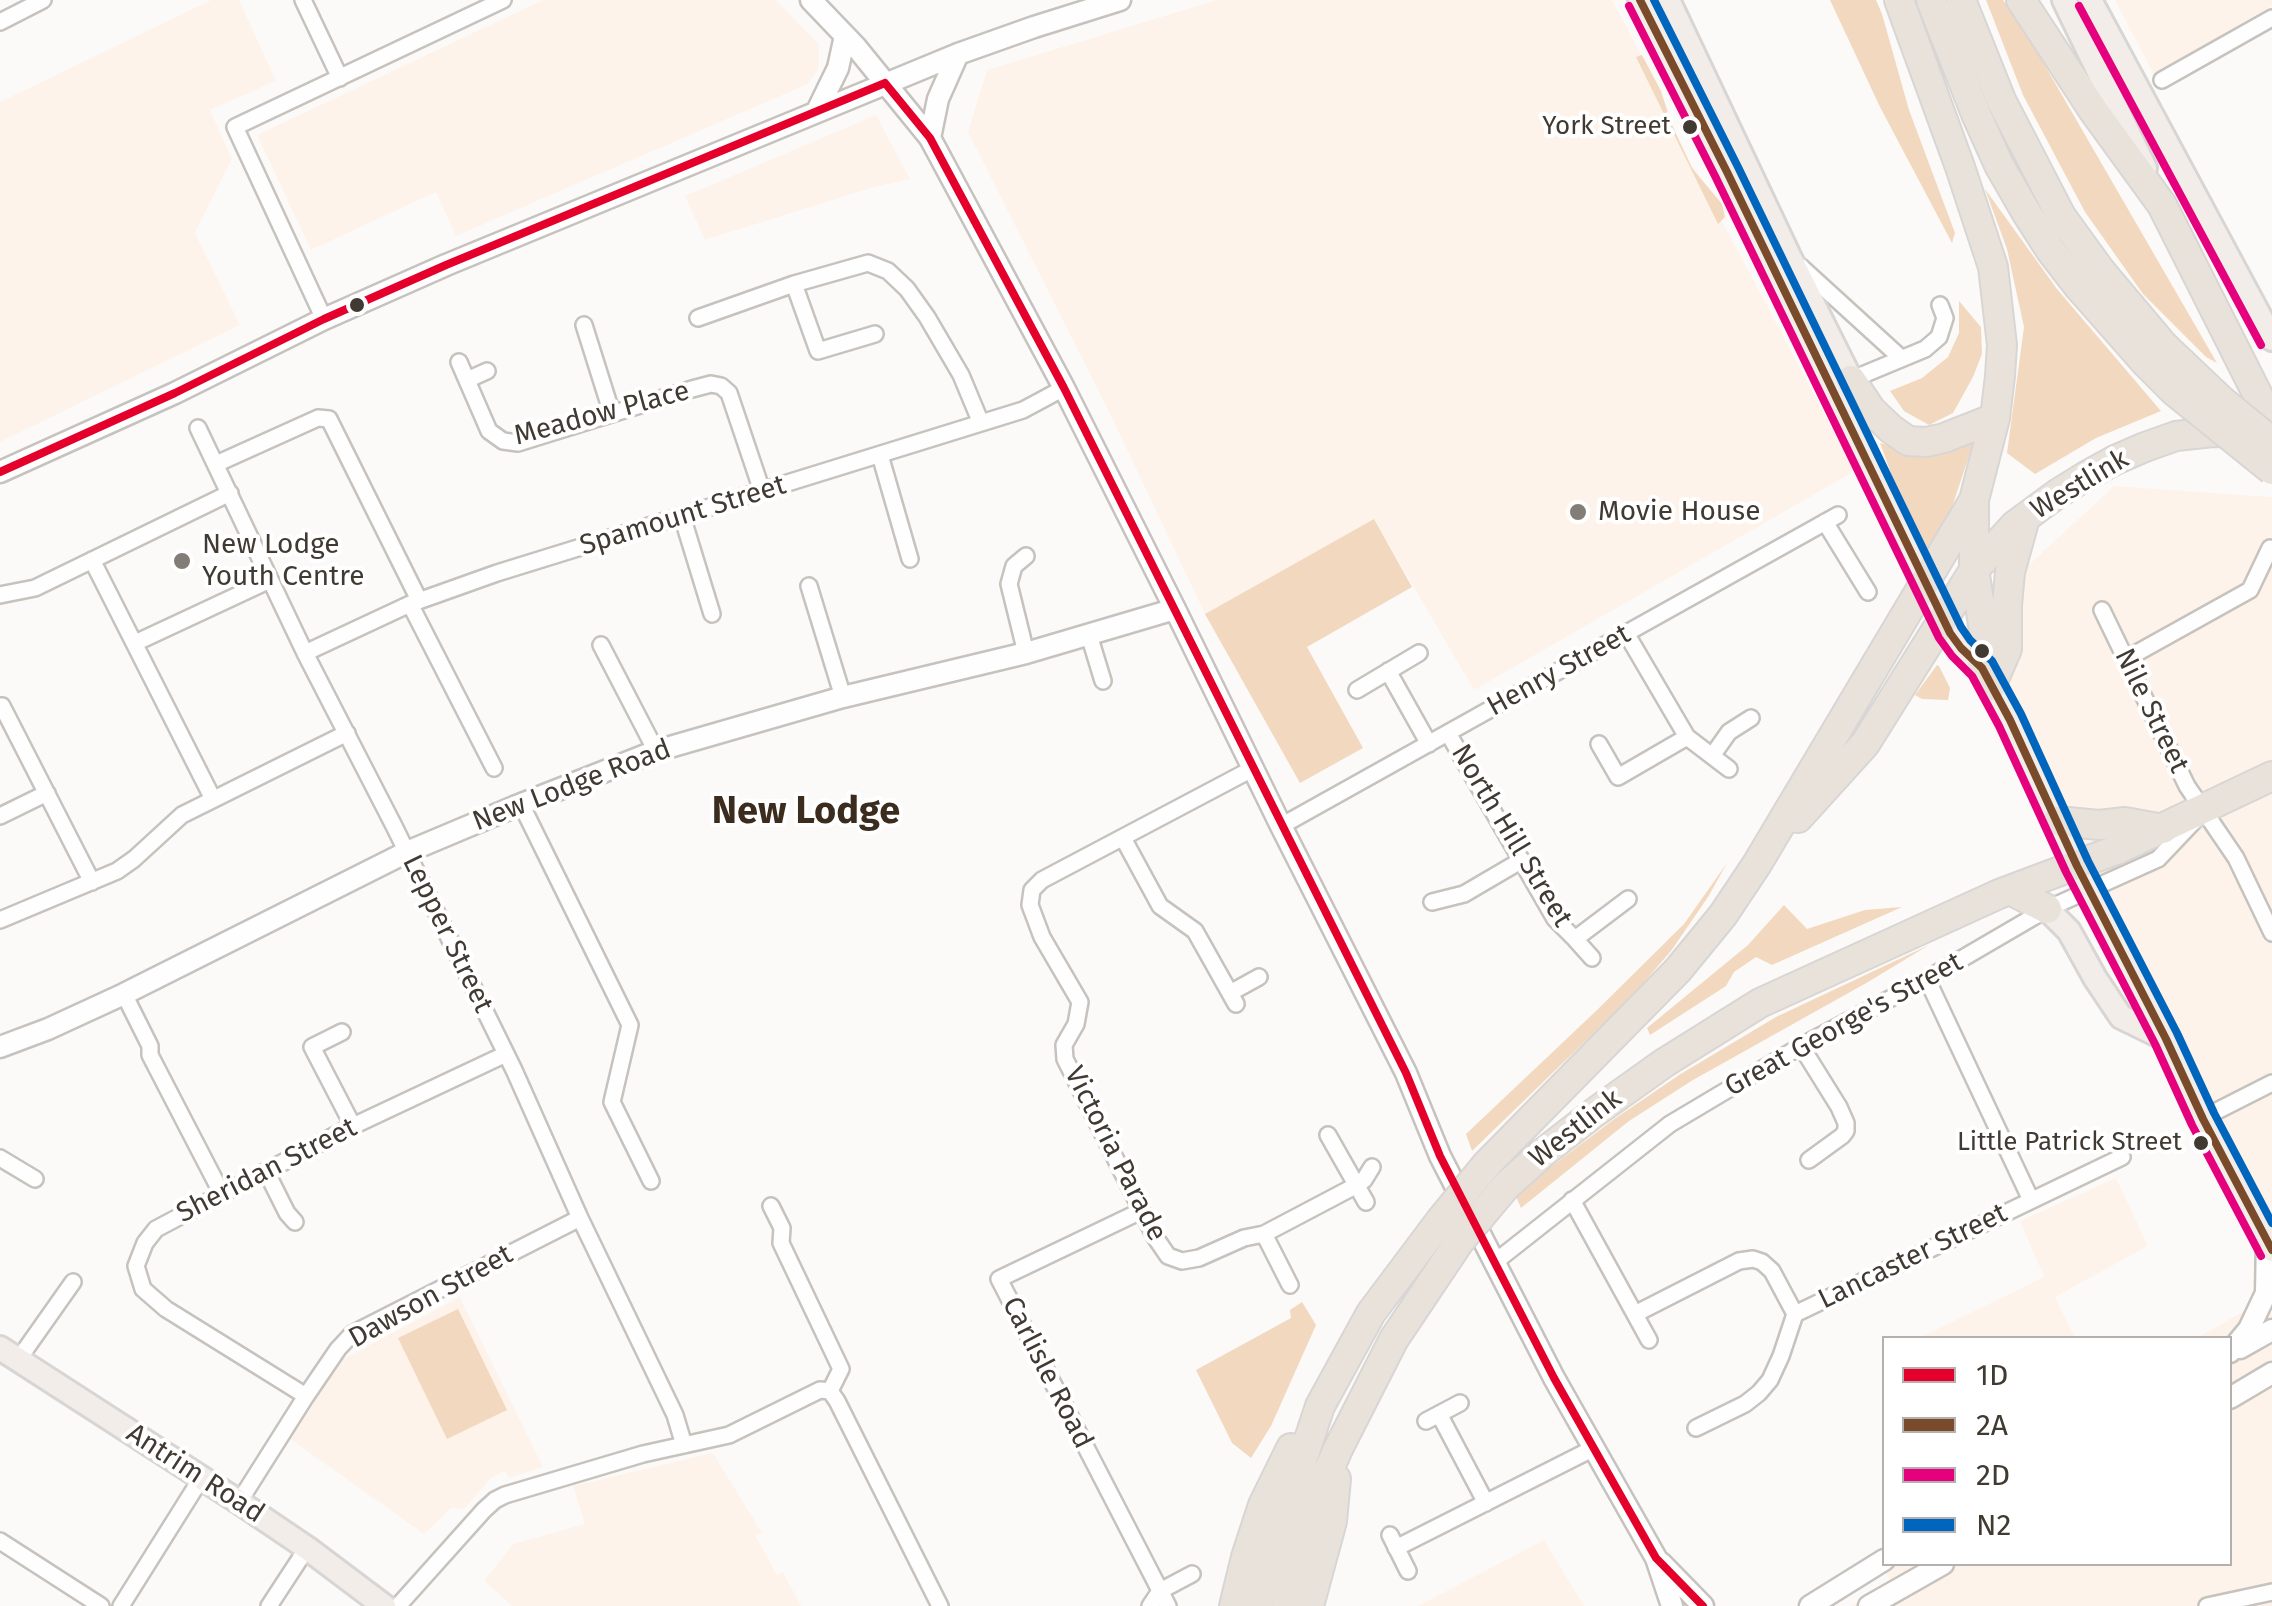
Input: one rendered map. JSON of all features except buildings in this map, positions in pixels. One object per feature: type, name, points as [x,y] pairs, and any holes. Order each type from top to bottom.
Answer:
[{"type":"highway","points":[[1899,0],[1993,267],[2002,345],[1995,418],[1974,500],[1974,570],[1985,636],[1986,677]]},
{"type":"highway","points":[[1930,0],[1999,164],[2051,251],[2078,286],[2154,353],[2272,439]]},
{"type":"highway","points":[[1961,0],[2001,100],[2062,216],[2154,353],[2174,391],[2272,470]]},
{"type":"highway","points":[[2021,0],[2162,204],[2272,423]]},
{"type":"highway","points":[[1842,384],[1890,429],[1908,440],[1926,442],[1995,418]]},
{"type":"highway","name":"Westlink","points":[[1757,864],[1865,744],[1974,570],[2015,525],[2057,494],[2115,460],[2176,436],[2213,432],[2272,439]]},
{"type":"highway","name":"Westlink","points":[[1287,1606],[1319,1492],[1487,1164],[1678,970],[1723,915],[1974,500]]},
{"type":"highway","points":[[1986,677],[2007,649],[2010,572],[2026,516]]},
{"type":"highway","name":"Great George's Street","points":[[2083,878],[2163,828],[2272,776]]},
{"type":"highway","points":[[2058,821],[2099,825],[2125,822],[2163,828]]},
{"type":"highway","name":"Westlink","points":[[1258,1606],[1320,1406],[1371,1313],[1450,1231],[1594,1113],[1664,1063],[1760,1003],[2010,890],[2083,878]]},
{"type":"highway","points":[[2010,890],[2047,909]]},
{"type":"highway","points":[[1234,1606],[1263,1506],[1286,1456],[1320,1406]]},
{"type":"highway","points":[[1309,1606],[1332,1522],[1339,1448]]},
{"type":"main road","points":[[1640,0],[1727,172],[1842,384]]},
{"type":"main road","points":[[1668,0],[1789,256],[1943,618],[1961,648],[1986,677],[2269,1244]]},
{"type":"main road","points":[[2064,0],[2162,204]]},
{"type":"main road","points":[[2090,0],[2272,339]]},
{"type":"main road","points":[[2047,909],[2069,931],[2120,1017],[2166,1039]]},
{"type":"main road","name":"Antrim Road","points":[[9,1354],[240,1502],[384,1606]]},
{"type":"street","points":[[0,22],[43,0]]},
{"type":"street","points":[[322,0],[305,4],[340,78]]},
{"type":"street","points":[[324,319],[235,128],[503,0]]},
{"type":"street","points":[[810,0],[930,138],[1064,388],[1175,608],[1406,1073],[1440,1156],[1554,1378],[1656,1558],[1672,1606]]},
{"type":"street","points":[[0,472],[446,265],[885,82],[1034,26],[1120,0]]},
{"type":"street","points":[[2162,80],[2272,18]]},
{"type":"street","points":[[818,109],[838,68],[845,36]]},
{"type":"street","points":[[930,138],[938,99],[958,54]]},
{"type":"street","points":[[1789,256],[1901,358]]},
{"type":"street","points":[[698,318],[868,263],[888,270],[928,317],[961,375],[980,423]]},
{"type":"street","points":[[794,284],[818,351],[875,334]]},
{"type":"street","points":[[1842,384],[1925,349],[1940,337],[1945,318],[1940,305]]},
{"type":"street","points":[[584,325],[612,414]]},
{"type":"street","name":"Meadow Place","points":[[459,362],[489,432],[503,442],[518,444],[711,384],[721,386],[728,393],[762,491]]},
{"type":"street","points":[[468,380],[487,371]]},
{"type":"street","name":"Spamount Street","points":[[305,653],[414,602],[497,573],[1023,410],[1064,388]]},
{"type":"street","points":[[216,464],[318,418],[329,419],[494,768]]},
{"type":"street","name":"Lepper Street","points":[[198,428],[305,653],[506,1054],[674,1415],[684,1445]]},
{"type":"street","points":[[880,455],[910,558]]},
{"type":"street","points":[[0,595],[35,588],[230,493]]},
{"type":"street","points":[[682,516],[712,614]]},
{"type":"street","name":"Henry Street","points":[[1281,826],[1831,518],[1868,592]]},
{"type":"street","points":[[2126,659],[2250,590],[2270,548]]},
{"type":"street","points":[[1026,556],[1014,566],[1009,584],[1026,653]]},
{"type":"street","points":[[92,560],[213,800]]},
{"type":"street","points":[[135,643],[270,580]]},
{"type":"street","points":[[809,586],[843,697]]},
{"type":"street","name":"New Lodge Road","points":[[0,1047],[124,994],[407,852],[656,751],[843,697],[1026,653],[1175,608]]},
{"type":"street","name":"Nile Street","points":[[2102,610],[2187,786],[2236,858],[2272,933]]},
{"type":"street","points":[[1626,633],[1687,737],[1729,769]]},
{"type":"street","points":[[1089,635],[1102,681]]},
{"type":"street","points":[[601,645],[656,751]]},
{"type":"street","points":[[1357,690],[1418,654]]},
{"type":"street","points":[[1388,672],[1429,744]]},
{"type":"street","points":[[0,706],[92,882]]},
{"type":"street","points":[[1712,756],[1728,732],[1751,718]]},
{"type":"street","points":[[0,920],[117,871],[182,814],[347,733]]},
{"type":"street","name":"North Hill Street","points":[[1448,733],[1555,919],[1592,958]]},
{"type":"street","points":[[1599,744],[1618,777],[1687,737]]},
{"type":"street","name":"Victoria Parade","points":[[1252,768],[1042,880],[1032,890],[1030,905],[1042,937],[1080,1002],[1079,1014],[1064,1046],[1065,1059],[1141,1210],[1168,1256],[1182,1261],[1264,1234],[1357,1185],[1372,1167]]},
{"type":"street","points":[[0,816],[48,793]]},
{"type":"street","points":[[521,804],[630,1026],[612,1102],[651,1180]]},
{"type":"street","name":"Great George's Street","points":[[1495,1262],[1670,1124],[2047,909],[2083,878],[2158,859],[2204,810]]},
{"type":"street","points":[[1123,838],[1160,906],[1195,930],[1233,998],[1259,977]]},
{"type":"street","points":[[1432,902],[1464,894],[1522,860]]},
{"type":"street","name":"North Hill Street","points":[[1575,940],[1628,898]]},
{"type":"street","points":[[1927,979],[2031,1200]]},
{"type":"street","points":[[124,994],[150,1046],[150,1055],[222,1194]]},
{"type":"street","points":[[342,1032],[312,1047],[353,1126]]},
{"type":"street","points":[[1801,1046],[1846,1124],[1842,1136],[1809,1160]]},
{"type":"street","name":"Sheridan Street","points":[[306,1396],[166,1309],[143,1289],[136,1266],[145,1242],[156,1229],[266,1171],[506,1054]]},
{"type":"street","points":[[2203,1118],[2272,1083]]},
{"type":"street","points":[[1328,1135],[1366,1202]]},
{"type":"street","name":"Lancaster Street","points":[[1696,1428],[1759,1393],[1781,1356],[1795,1314],[2122,1157]]},
{"type":"street","points":[[0,1158],[35,1179]]},
{"type":"street","points":[[266,1171],[294,1222]]},
{"type":"street","points":[[1572,1200],[1649,1340]]},
{"type":"street","points":[[771,1206],[782,1228],[781,1243],[842,1369],[830,1391]]},
{"type":"street","name":"Carlisle Road","points":[[1141,1210],[999,1280],[1164,1598]]},
{"type":"street","name":"Dawson Street","points":[[240,1502],[306,1396],[352,1334],[580,1218]]},
{"type":"street","points":[[1264,1234],[1290,1284]]},
{"type":"street","points":[[2232,1351],[2250,1329],[2266,1293],[2269,1244]]},
{"type":"street","points":[[1635,1314],[1739,1261],[1753,1259],[1772,1271],[1795,1314]]},
{"type":"street","points":[[9,1354],[73,1282]]},
{"type":"street","points":[[2232,1352],[2272,1330]]},
{"type":"street","points":[[2232,1397],[2272,1373]]},
{"type":"street","points":[[398,1606],[495,1500],[584,1470],[728,1435],[820,1390],[830,1391],[837,1400],[940,1606]]},
{"type":"street","points":[[1460,1404],[1433,1418],[1486,1503]]},
{"type":"street","points":[[1408,1571],[1393,1542],[1486,1503],[1594,1448]]},
{"type":"street","points":[[121,1606],[202,1477]]},
{"type":"street","points":[[0,1542],[101,1606]]},
{"type":"street","points":[[269,1606],[307,1548]]},
{"type":"street","points":[[1656,1558],[1699,1605]]},
{"type":"street","points":[[1810,1606],[1882,1561]]},
{"type":"street","points":[[1878,1604],[1940,1566]]},
{"type":"street","points":[[1150,1606],[1192,1574]]},
{"type":"street","points":[[2207,1606],[2272,1592]]},
{"type":"shaded area","points":[[211,0],[239,0],[276,81],[210,110],[232,159],[195,233],[240,325],[0,442],[0,102]]},
{"type":"shaded area","points":[[543,0],[776,0],[819,44],[819,68],[808,84],[456,236],[436,192],[311,250],[257,135]]},
{"type":"shaded area","points":[[1217,0],[1612,0],[1661,92],[1678,139],[1855,471],[1474,690],[1374,519],[1205,614],[1111,416],[968,132],[987,70]]},
{"type":"shaded area","points":[[1830,0],[1876,0],[1909,110],[1955,233],[1952,243],[1880,107]]},
{"type":"shaded area","points":[[1986,0],[2003,0],[2018,19],[2217,363],[2206,357],[2143,294],[2085,212],[2023,95]]},
{"type":"shaded area","points":[[2115,0],[2272,0],[2272,6],[2154,75]]},
{"type":"shaded area","points":[[1642,55],[1692,168],[1722,204],[1725,217],[1718,224],[1636,57]]},
{"type":"shaded area","points":[[876,115],[910,179],[705,240],[685,196]]},
{"type":"shaded area","points":[[1985,189],[2057,289],[2161,411],[2096,438],[2035,474],[2007,453],[2024,327],[2007,249]]},
{"type":"shaded area","points":[[1959,301],[1981,327],[1982,354],[1953,413],[1929,425],[1904,411],[1890,391],[1922,378],[1948,357],[1959,333]]},
{"type":"shaded area","points":[[1976,435],[1953,504],[1927,557],[1880,443],[1921,454]]},
{"type":"shaded area","points":[[2114,486],[2272,497],[2272,1242],[1965,624]]},
{"type":"shaded area","points":[[1374,519],[1412,587],[1307,647],[1363,748],[1300,783],[1205,614]]},
{"type":"shaded area","points":[[1937,665],[1950,688],[1948,700],[1915,695]]},
{"type":"shaded area","points":[[1727,863],[1671,951],[1631,997],[1472,1151],[1466,1134],[1684,924]]},
{"type":"shaded area","points":[[1784,905],[1807,929],[1865,910],[1902,907],[1772,965],[1756,957],[1734,972],[1726,986],[1650,1035],[1647,1028],[1748,945]]},
{"type":"shaded area","points":[[1929,945],[1629,1121],[1521,1208],[1515,1194],[1679,1075],[1776,1017]]},
{"type":"shaded area","points":[[2116,1178],[2148,1246],[2055,1297],[2074,1336],[1923,1336],[2044,1277],[2020,1221]]},
{"type":"shaded area","points":[[460,1297],[543,1467],[509,1478],[505,1471],[492,1477],[464,1509],[451,1508],[424,1534],[290,1439],[341,1360]]},
{"type":"shaded area","points":[[2263,1300],[2272,1315],[2272,1606],[1851,1606],[1891,1582],[1882,1566],[2232,1566],[2232,1336],[2200,1336]]},
{"type":"shaded area","points":[[1302,1302],[1316,1325],[1271,1426],[1251,1458],[1232,1443],[1196,1370],[1291,1318],[1290,1310]]},
{"type":"shaded area","points":[[458,1309],[507,1410],[447,1439],[398,1338]]},
{"type":"shaded area","points":[[713,1453],[762,1533],[755,1535],[777,1575],[783,1572],[801,1606],[512,1606],[484,1581],[513,1544],[585,1524],[573,1486]]},
{"type":"shaded area","points":[[1544,1540],[1584,1606],[1418,1606]]},
{"type":"transit line","name":"2A","points":[[1640,0],[1950,633],[1982,668],[2010,720],[2077,866],[2272,1250]]},
{"type":"transit line","name":"N2","points":[[1654,0],[1961,627],[1992,661],[2021,714],[2088,861],[2272,1223]]},
{"type":"transit line","name":"2D","points":[[1629,6],[1939,638],[1972,676],[1999,726],[2066,872],[2261,1256]]},
{"type":"transit line","name":"2D","points":[[2079,6],[2261,345]]},
{"type":"transit line","name":"1D","points":[[885,83],[930,138],[1064,388],[1406,1073],[1440,1156],[1554,1378],[1656,1558],[1703,1606]]},
{"type":"transit line","name":"1D","points":[[0,472],[446,265],[885,83]]},
{"type":"place","name":"York Street","points":[[1690,127]]},
{"type":"place","name":"Movie House","points":[[1578,512]]},
{"type":"place","name":"New Lodge Youth Centre","points":[[182,561]]},
{"type":"place","name":"Little Patrick Street","points":[[2201,1143]]},
{"type":"district","name":"New Lodge","points":[[806,812]]}]
